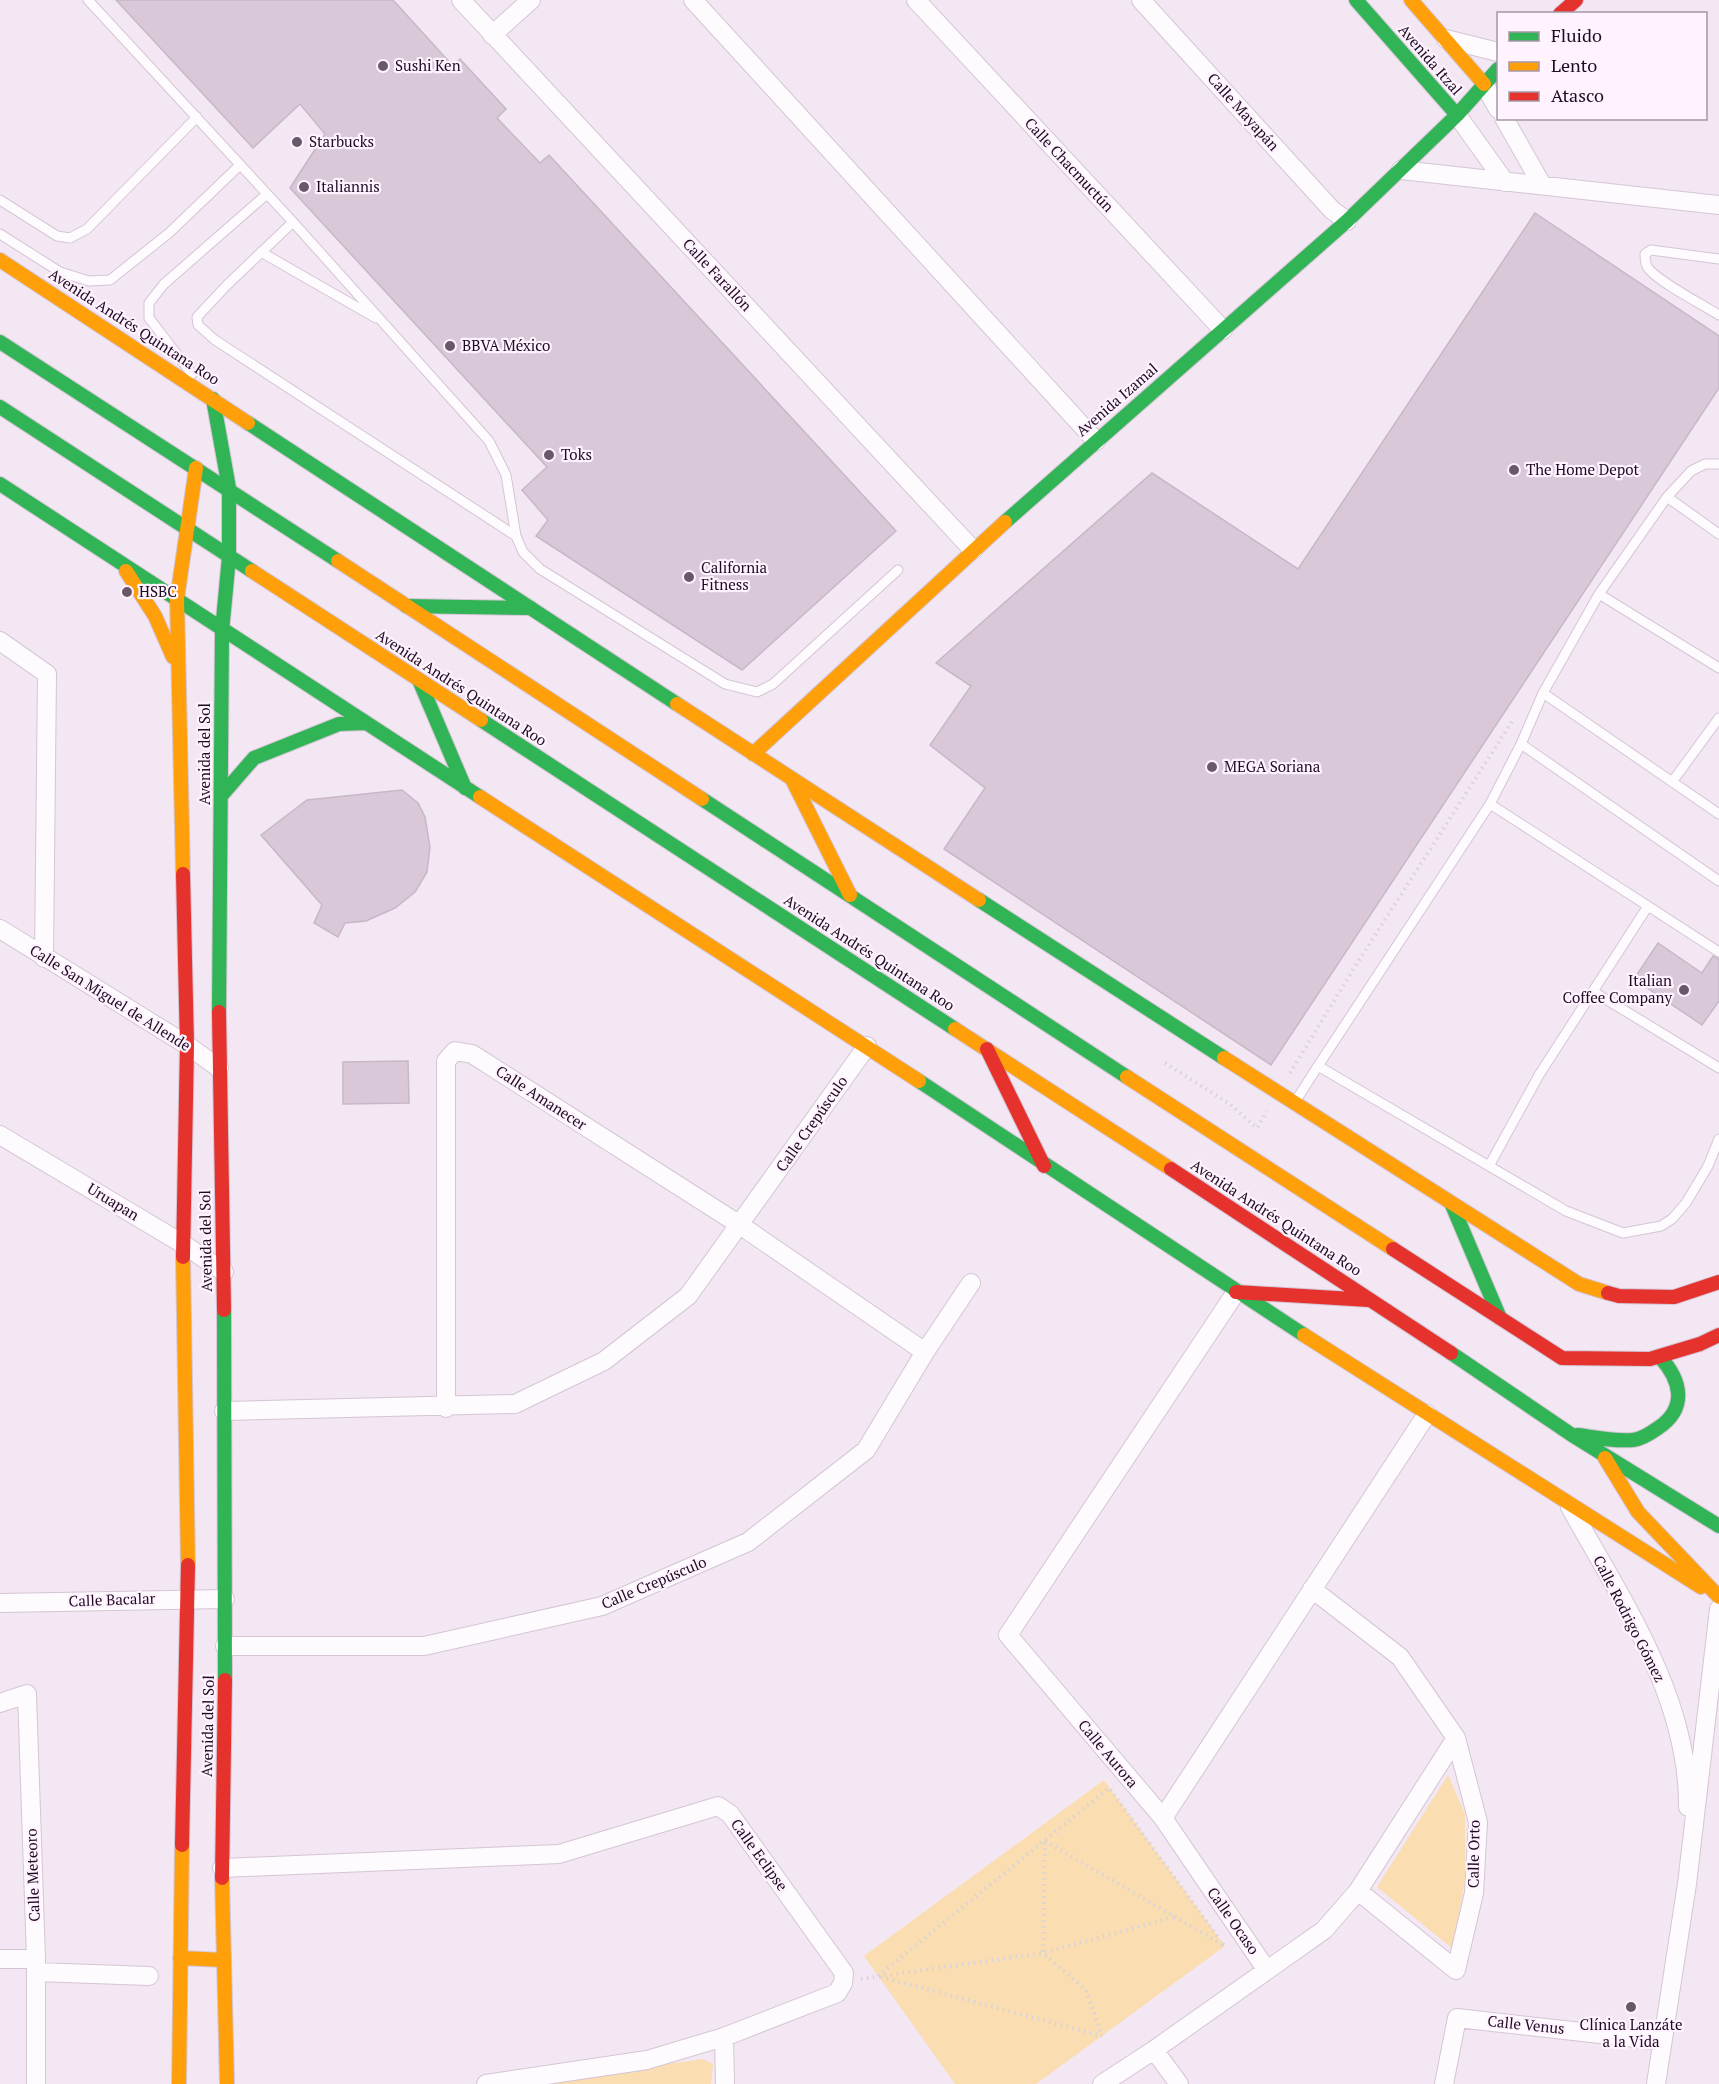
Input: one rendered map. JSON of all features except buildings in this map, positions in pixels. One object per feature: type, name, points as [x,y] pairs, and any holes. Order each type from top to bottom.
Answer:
[{"type":"street","name":"Calle Farallón","points":[[460,0],[973,550]]},
{"type":"street","points":[[492,35],[531,0]]},
{"type":"street","points":[[693,0],[1096,441]]},
{"type":"street","name":"Calle Chacmuctún","points":[[916,0],[1223,330]]},
{"type":"street","name":"Calle Mayapán","points":[[1141,0],[1332,210],[1347,221]]},
{"type":"street","name":"Avenida Itzal","points":[[1356,0],[1456,115]]},
{"type":"street","name":"Avenida Itzal","points":[[1411,0],[1484,84]]},
{"type":"street","points":[[1562,12],[1576,0]]},
{"type":"street","points":[[1446,39],[1497,52]]},
{"type":"street","name":"Avenida Izamal","points":[[753,754],[973,550],[1347,221],[1456,115],[1497,70]]},
{"type":"street","points":[[1484,84],[1497,107]]},
{"type":"street","points":[[1456,115],[1505,182]]},
{"type":"street","points":[[1505,120],[1542,185]]},
{"type":"street","points":[[1401,170],[1719,205]]},
{"type":"street","name":"Avenida Andrés Quintana Roo","points":[[0,260],[753,754],[1452,1205],[1579,1284],[1619,1296],[1674,1297],[1719,1282]]},
{"type":"street","points":[[0,342],[229,488],[851,897],[1562,1358],[1660,1357],[1719,1335]]},
{"type":"street","name":"Avenida del Sol","points":[[213,399],[229,488],[229,557],[222,631],[219,1068],[224,1272],[225,1646],[222,1869],[227,2084]]},
{"type":"street","name":"Avenida Andrés Quintana Roo","points":[[4,412],[987,1049],[1371,1300],[1572,1435],[1719,1526]]},
{"type":"street","name":"Avenida del Sol","points":[[179,2084],[185,1643],[189,1598],[183,1244],[187,1045],[177,599],[196,468]]},
{"type":"street","points":[[0,484],[177,599],[222,631],[867,1046],[1236,1292],[1719,1598]]},
{"type":"street","points":[[119,561],[155,615],[177,670]]},
{"type":"street","points":[[406,606],[531,608]]},
{"type":"street","points":[[0,641],[47,674],[44,958]]},
{"type":"street","points":[[419,680],[465,788]]},
{"type":"street","points":[[221,796],[254,758],[339,724],[365,723]]},
{"type":"street","points":[[792,779],[851,897]]},
{"type":"street","name":"Calle San Miguel de Allende","points":[[0,929],[187,1045],[219,1068]]},
{"type":"street","name":"Calle Crepúsculo","points":[[224,1411],[446,1408],[514,1404],[604,1361],[688,1296],[867,1046]]},
{"type":"street","points":[[987,1049],[1044,1166]]},
{"type":"street","name":"Calle Amanecer","points":[[446,1408],[446,1061],[456,1051],[472,1054],[740,1225],[925,1352]]},
{"type":"street","name":"Uruapan","points":[[0,1135],[183,1244],[224,1272]]},
{"type":"street","points":[[1452,1205],[1500,1318]]},
{"type":"street","name":"Calle Crepúsculo","points":[[225,1646],[424,1646],[602,1606],[748,1542],[866,1450],[925,1352],[971,1282]]},
{"type":"street","points":[[1236,1292],[1371,1300]]},
{"type":"street","name":"Calle Aurora","points":[[1162,1818],[1008,1635],[1236,1292]]},
{"type":"street","points":[[1572,1435],[1636,1440],[1659,1428],[1670,1419],[1680,1400],[1679,1384],[1671,1368],[1660,1357]]},
{"type":"street","points":[[1162,1818],[1427,1414]]},
{"type":"street","points":[[1602,1454],[1638,1512],[1719,1598]]},
{"type":"street","name":"Calle Rodrigo Gómez","points":[[1568,1502],[1654,1662],[1680,1731],[1688,1800],[1687,1884]]},
{"type":"street","name":"Calle Orto","points":[[1312,1590],[1400,1657],[1456,1738],[1478,1822],[1474,1893],[1456,1970],[1358,1891]]},
{"type":"street","name":"Calle Bacalar","points":[[0,1603],[225,1599]]},
{"type":"street","name":"Calle Rodrigo Gómez","points":[[1656,2084],[1687,1884],[1719,1610]]},
{"type":"street","name":"Calle Meteoro","points":[[0,1703],[27,1694],[36,1966],[36,2084]]},
{"type":"street","points":[[1266,1969],[1324,1930],[1358,1891],[1456,1738]]},
{"type":"street","name":"Calle Eclipse","points":[[222,1869],[560,1854],[718,1806],[730,1814],[844,1973],[843,1983],[837,1993],[724,2037],[647,2060],[486,2084]]},
{"type":"street","name":"Calle Ocaso","points":[[1102,2084],[1154,2050],[1266,1969],[1162,1818]]},
{"type":"street","points":[[180,1958],[223,1960]]},
{"type":"street","points":[[0,1959],[36,1966],[149,1976]]},
{"type":"street","name":"Calle Venus","points":[[1444,2084],[1457,2018],[1662,2041]]},
{"type":"street","points":[[724,2037],[725,2084]]},
{"type":"street","points":[[1154,2050],[1179,2084]]},
{"type":"lane","points":[[88,0],[293,222],[489,441],[506,475],[516,536],[523,552],[540,569],[725,684],[757,692],[773,684],[898,570]]},
{"type":"lane","points":[[0,200],[57,236],[70,238],[87,229],[197,117]]},
{"type":"lane","points":[[0,234],[60,272],[88,281],[110,280],[169,233],[240,165]]},
{"type":"lane","points":[[213,399],[158,332],[149,318],[149,303],[164,284],[267,194]]},
{"type":"lane","points":[[293,222],[198,317],[198,324],[215,340],[516,536]]},
{"type":"lane","points":[[1719,259],[1651,250],[1645,254],[1648,269],[1719,315]]},
{"type":"lane","points":[[261,252],[383,322]]},
{"type":"lane","points":[[1295,1103],[1490,804],[1521,744],[1543,693],[1599,594],[1666,497],[1691,471],[1705,464],[1719,464]]},
{"type":"lane","points":[[1666,497],[1719,534]]},
{"type":"lane","points":[[1599,594],[1719,668]]},
{"type":"lane","points":[[1543,693],[1719,814]]},
{"type":"lane","points":[[1672,782],[1719,718]]},
{"type":"lane","points":[[1521,744],[1719,881]]},
{"type":"lane","points":[[1490,804],[1719,952]]},
{"type":"lane","points":[[1489,1167],[1539,1075],[1648,906]]},
{"type":"lane","points":[[1594,992],[1719,1068]]},
{"type":"lane","points":[[1318,1066],[1566,1211],[1623,1233],[1661,1226],[1672,1218],[1686,1203],[1708,1166],[1719,1139]]},
{"type":"path","points":[[1165,1063],[1230,1104],[1257,1128],[1354,968],[1517,713]]},
{"type":"path","points":[[878,1976],[1109,1788],[1225,1946],[1045,1841]]},
{"type":"path","points":[[952,1916],[1091,1803]]},
{"type":"path","points":[[1043,1953],[1045,1841]]},
{"type":"path","points":[[878,1976],[1043,1953],[1175,1917]]},
{"type":"path","points":[[878,1976],[1102,2036],[1086,1990],[1043,1953]]},
{"type":"shaded area","points":[[1448,1775],[1465,1814],[1465,1880],[1453,1949],[1377,1887]]},
{"type":"shaded area","points":[[1104,1780],[1225,1946],[1036,2084],[955,2084],[864,1956]]},
{"type":"shaded area","points":[[703,2059],[713,2064],[711,2084],[523,2084]]},
{"type":"traffic: fast","points":[[1356,0],[1457,115]]},
{"type":"traffic: fast","points":[[1005,522],[1347,221],[1457,115],[1497,70]]},
{"type":"traffic: fast","points":[[0,342],[338,561]]},
{"type":"traffic: fast","points":[[213,399],[229,488],[229,557],[222,631],[219,1012]]},
{"type":"traffic: fast","points":[[0,407],[252,571]]},
{"type":"traffic: fast","points":[[248,423],[677,704]]},
{"type":"traffic: fast","points":[[0,484],[480,797]]},
{"type":"traffic: fast","points":[[406,606],[531,608]]},
{"type":"traffic: fast","points":[[419,680],[465,788]]},
{"type":"traffic: fast","points":[[481,720],[955,1029]]},
{"type":"traffic: fast","points":[[221,796],[254,758],[339,724],[365,723]]},
{"type":"traffic: fast","points":[[702,799],[1127,1077]]},
{"type":"traffic: fast","points":[[979,900],[1224,1058]]},
{"type":"traffic: fast","points":[[919,1081],[1304,1335]]},
{"type":"traffic: fast","points":[[1452,1205],[1500,1318]]},
{"type":"traffic: fast","points":[[224,1310],[225,1680]]},
{"type":"traffic: fast","points":[[1451,1353],[1572,1435],[1719,1526]]},
{"type":"traffic: fast","points":[[1577,1435],[1612,1440],[1633,1440],[1649,1434],[1668,1420],[1677,1403],[1677,1384],[1660,1357]]},
{"type":"traffic: slow","points":[[1411,0],[1484,84]]},
{"type":"traffic: slow","points":[[0,260],[248,423]]},
{"type":"traffic: slow","points":[[183,874],[177,599],[196,468]]},
{"type":"traffic: slow","points":[[753,754],[1005,522]]},
{"type":"traffic: slow","points":[[338,561],[702,799]]},
{"type":"traffic: slow","points":[[126,571],[155,616],[173,657]]},
{"type":"traffic: slow","points":[[252,571],[481,720]]},
{"type":"traffic: slow","points":[[677,704],[979,900]]},
{"type":"traffic: slow","points":[[792,779],[850,895]]},
{"type":"traffic: slow","points":[[480,797],[919,1081]]},
{"type":"traffic: slow","points":[[955,1029],[1171,1169]]},
{"type":"traffic: slow","points":[[1224,1058],[1579,1284],[1608,1293]]},
{"type":"traffic: slow","points":[[1127,1077],[1393,1249]]},
{"type":"traffic: slow","points":[[183,1257],[188,1565]]},
{"type":"traffic: slow","points":[[1304,1335],[1701,1587]]},
{"type":"traffic: slow","points":[[1605,1458],[1638,1512],[1719,1597]]},
{"type":"traffic: slow","points":[[179,2084],[182,1845]]},
{"type":"traffic: slow","points":[[222,1878],[227,2084]]},
{"type":"traffic: slow","points":[[180,1958],[223,1960]]},
{"type":"traffic: jam","points":[[1562,12],[1576,0]]},
{"type":"traffic: jam","points":[[183,874],[187,1045],[183,1257]]},
{"type":"traffic: jam","points":[[219,1012],[224,1310]]},
{"type":"traffic: jam","points":[[987,1049],[1044,1166]]},
{"type":"traffic: jam","points":[[1171,1169],[1451,1353]]},
{"type":"traffic: jam","points":[[1393,1249],[1562,1358],[1650,1359],[1700,1344],[1719,1335]]},
{"type":"traffic: jam","points":[[1608,1293],[1619,1296],[1674,1297],[1719,1282]]},
{"type":"traffic: jam","points":[[1236,1292],[1369,1300]]},
{"type":"traffic: jam","points":[[182,1845],[188,1565]]},
{"type":"traffic: jam","points":[[222,1878],[225,1680]]},
{"type":"place","name":"Sushi Ken","points":[[383,66]]},
{"type":"place","name":"Starbucks","points":[[297,142]]},
{"type":"place","name":"Italiannis","points":[[304,187]]},
{"type":"place","name":"BBVA México","points":[[450,346]]},
{"type":"place","name":"Toks","points":[[549,455]]},
{"type":"place","name":"The Home Depot","points":[[1514,470]]},
{"type":"place","name":"California Fitness","points":[[689,577]]},
{"type":"place","name":"HSBC","points":[[127,592]]},
{"type":"place","name":"MEGA Soriana","points":[[1212,767]]},
{"type":"place","name":"Italian Coffee Company","points":[[1684,990]]},
{"type":"place","name":"Clínica Lanzáte a la Vida","points":[[1631,2007]]}]
